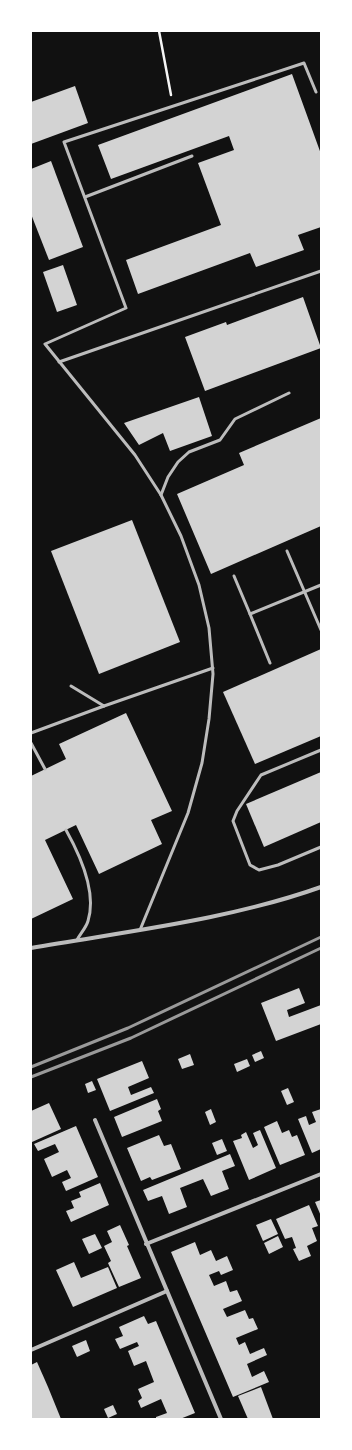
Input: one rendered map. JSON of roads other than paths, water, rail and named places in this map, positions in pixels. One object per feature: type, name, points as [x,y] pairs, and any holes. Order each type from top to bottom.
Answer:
[{"type":"street","points":[[31,948],[191,921],[243,910],[296,896],[321,887]]},
{"type":"street","points":[[95,1120],[221,1419]]},
{"type":"street","points":[[146,1244],[321,1174]]},
{"type":"street","points":[[31,1350],[167,1291]]},
{"type":"lane","points":[[140,930],[188,813],[202,763],[209,719],[213,668],[209,628],[199,585],[181,536],[161,495],[135,455],[44,344],[126,308],[64,142],[304,63],[316,92]]},
{"type":"lane","points":[[84,197],[192,156]]},
{"type":"lane","points":[[59,362],[321,271]]},
{"type":"lane","points":[[161,495],[168,477],[178,462],[189,452],[220,440],[235,419],[289,392]]},
{"type":"lane","points":[[287,551],[321,630]]},
{"type":"lane","points":[[234,576],[270,663]]},
{"type":"lane","points":[[250,614],[321,585]]},
{"type":"lane","points":[[31,733],[213,668]]},
{"type":"lane","points":[[71,686],[104,706]]},
{"type":"lane","points":[[31,744],[44,769]]},
{"type":"lane","points":[[321,750],[261,775],[237,811],[233,821],[250,865],[259,870],[278,865],[321,847]]},
{"type":"lane","points":[[66,830],[77,850],[88,885],[90,906],[88,922],[77,940]]},
{"type":"railway","points":[[31,1067],[128,1028],[321,937]]},
{"type":"railway","points":[[31,1077],[131,1038],[321,948]]}]
